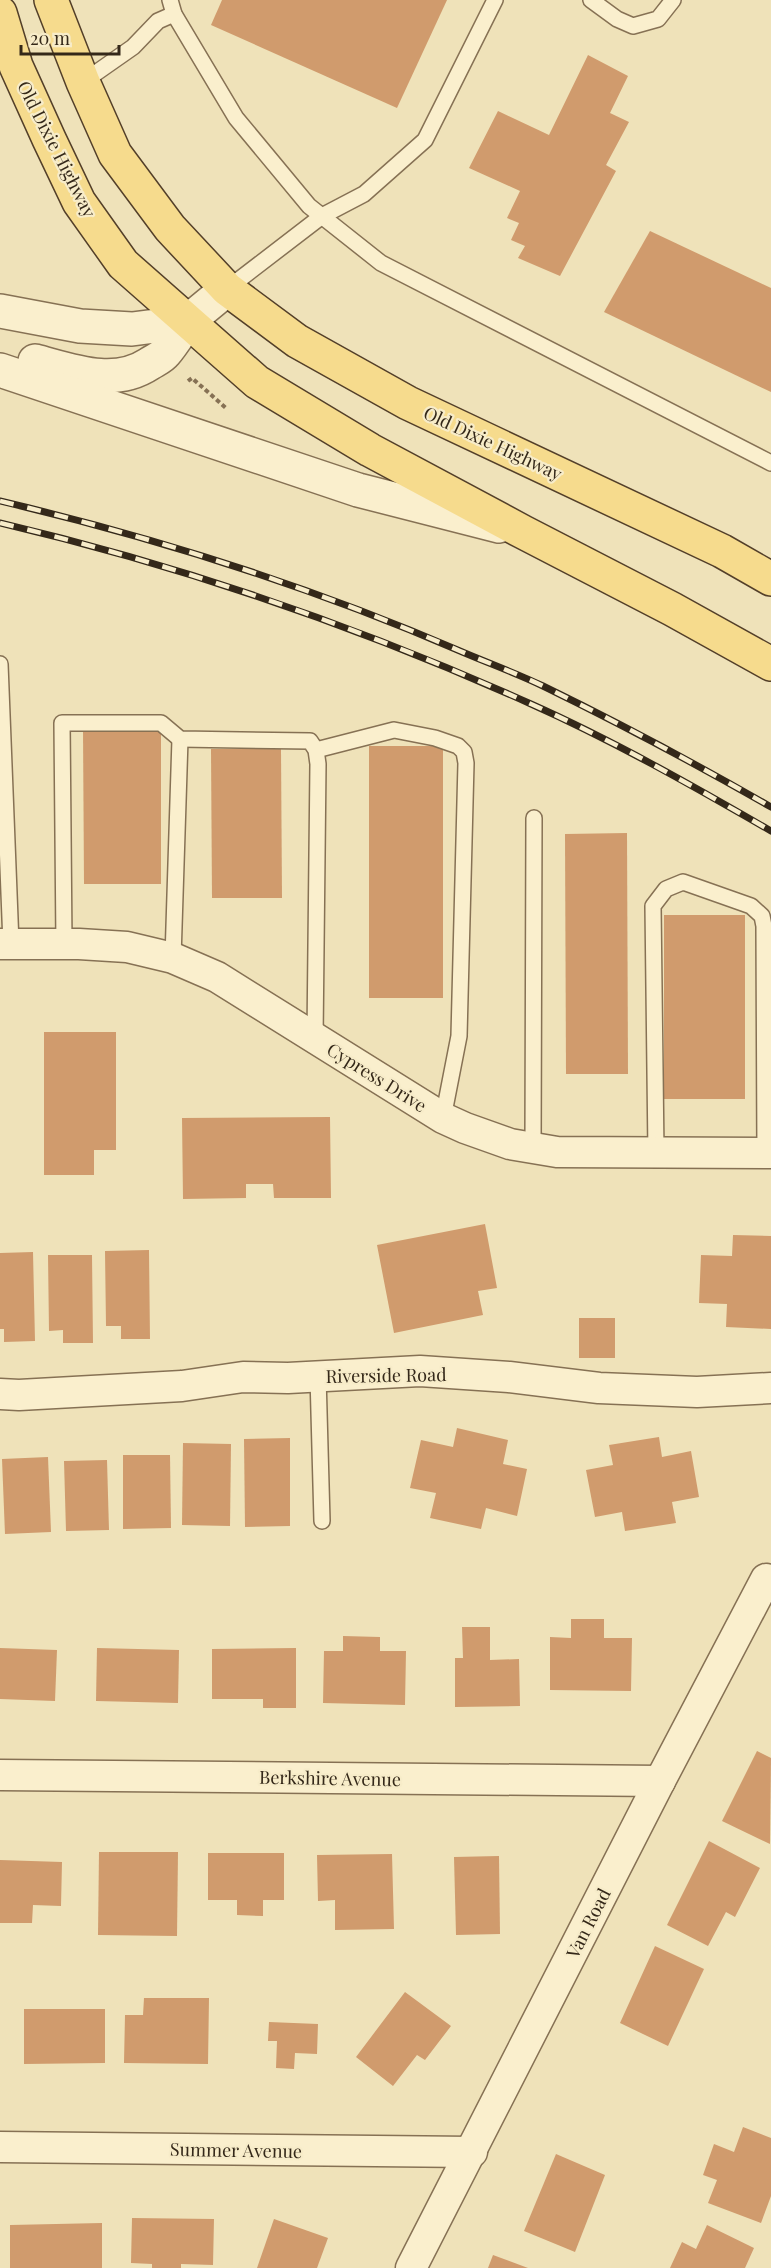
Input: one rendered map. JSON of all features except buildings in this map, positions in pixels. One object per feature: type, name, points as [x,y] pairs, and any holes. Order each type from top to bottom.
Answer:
[{"type":"main road","name":"Old Dixie Highway","points":[[51,0],[83,82],[115,154],[170,228],[227,289],[297,341],[408,403],[770,575]]},
{"type":"main road","name":"Old Dixie Highway","points":[[0,13],[16,66],[80,202],[123,264],[257,382],[370,450],[672,609],[771,664]]},
{"type":"street","points":[[0,351],[85,374],[108,377],[143,368],[164,355],[187,322],[227,289]]},
{"type":"street","points":[[0,311],[80,326],[132,329],[187,322]]},
{"type":"street","name":"Old Dixie Highway","points":[[0,370],[358,489],[523,532]]},
{"type":"street","name":"Cypress Drive","points":[[5,944],[127,947],[173,958],[217,977],[444,1118],[510,1144],[557,1152],[768,1153]]},
{"type":"street","name":"Riverside Road","points":[[0,1394],[19,1395],[182,1386],[243,1377],[420,1371],[509,1377],[599,1388],[697,1392],[771,1388]]},
{"type":"street","name":"Van Road","points":[[411,2268],[766,1579]]},
{"type":"street","name":"Berkshire Avenue","points":[[0,1775],[660,1781]]},
{"type":"street","name":"Summer Avenue","points":[[0,2147],[472,2152]]},
{"type":"lane","points":[[227,289],[322,216],[364,194],[424,140],[495,0]]},
{"type":"lane","points":[[591,0],[617,19],[633,26],[658,19],[673,0]]},
{"type":"lane","points":[[83,82],[133,47],[172,7],[236,118],[309,206],[381,263],[771,463]]},
{"type":"lane","points":[[0,664],[5,944]]},
{"type":"lane","points":[[64,944],[62,723],[161,723],[180,739],[310,741],[316,750],[318,764],[315,1038]]},
{"type":"lane","points":[[316,750],[394,730],[435,738],[458,746],[464,752],[466,763],[459,1036],[444,1118]]},
{"type":"lane","points":[[173,958],[180,739]]},
{"type":"lane","points":[[533,1148],[534,818]]},
{"type":"lane","points":[[656,1153],[653,906],[666,889],[683,882],[751,906],[762,916],[768,1153]]},
{"type":"lane","points":[[318,1376],[322,1521]]},
{"type":"path","points":[[183,384],[192,378],[233,414]]},
{"type":"railway","points":[[0,501],[176,548],[291,585],[404,628],[543,686],[715,775],[771,807]]},
{"type":"railway","points":[[0,523],[203,579],[402,649],[593,733],[771,831]]}]
